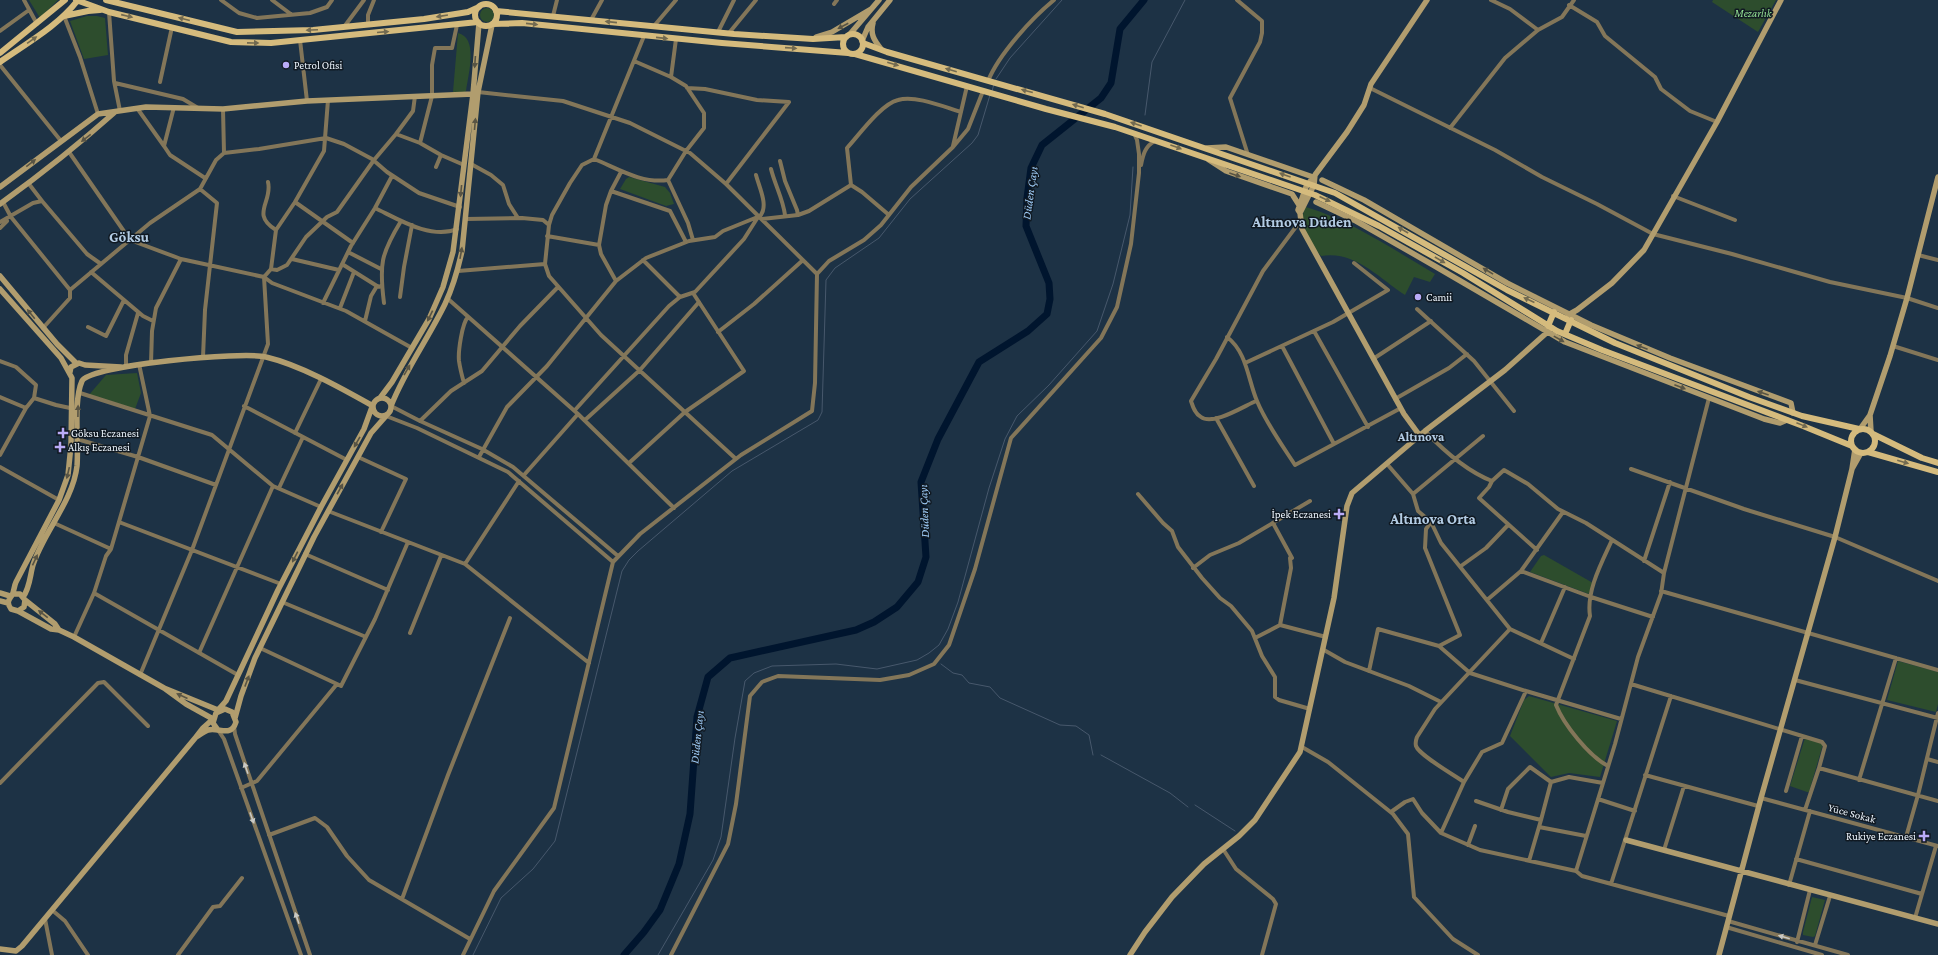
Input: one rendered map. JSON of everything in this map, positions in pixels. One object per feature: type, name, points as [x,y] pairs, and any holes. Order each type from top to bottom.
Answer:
[{"type":"main road","points":[[0,53],[65,0]]},
{"type":"main road","points":[[1,67],[64,16],[77,0],[107,11],[231,42],[271,43],[478,22]]},
{"type":"main road","points":[[492,24],[497,18],[495,9],[496,0]]},
{"type":"main road","points":[[110,1],[237,32],[313,30],[424,19],[468,12],[482,4],[488,4],[495,9],[729,34],[813,39],[856,35],[862,42],[881,49],[1105,114],[1335,193],[1507,290],[1568,317],[1614,343],[1656,361],[1793,413],[1872,433],[1922,458],[1937,462]]},
{"type":"main road","points":[[482,4],[476,16],[478,22],[484,26],[492,24],[522,23],[676,39],[855,54],[1046,110],[1133,132],[1307,192],[1351,211],[1463,273],[1549,329],[1788,420],[1853,448],[1937,473]]},
{"type":"main road","points":[[64,16],[88,10],[107,11]]},
{"type":"main road","points":[[848,36],[843,46],[848,53]]},
{"type":"main road","points":[[855,54],[861,50],[862,42]]},
{"type":"main road","points":[[1549,329],[1554,312]]},
{"type":"main road","points":[[1565,334],[1568,317]]},
{"type":"main road","points":[[1853,448],[1853,434],[1859,429]]},
{"type":"main road","points":[[1864,452],[1875,444],[1872,433]]},
{"type":"street","points":[[24,0],[37,24]]},
{"type":"street","points":[[221,0],[239,13],[249,17],[310,13],[324,9],[332,0]]},
{"type":"street","points":[[272,0],[292,15]]},
{"type":"street","points":[[344,27],[364,0]]},
{"type":"street","points":[[368,25],[368,15],[374,0]]},
{"type":"street","points":[[553,16],[557,0]]},
{"type":"street","points":[[591,20],[602,0]]},
{"type":"street","points":[[654,26],[676,0]]},
{"type":"street","points":[[718,32],[734,0]]},
{"type":"street","points":[[729,34],[756,0]]},
{"type":"street","points":[[834,4],[837,0]]},
{"type":"street","points":[[848,36],[879,0]]},
{"type":"street","points":[[862,42],[874,19],[890,0]]},
{"type":"street","points":[[988,81],[994,67],[1003,55],[1044,8],[1054,0]]},
{"type":"street","points":[[1237,0],[1262,21],[1260,42],[1230,98],[1248,154]]},
{"type":"street","points":[[1420,436],[1400,408],[1302,230],[1300,213],[1298,210],[1299,205],[1311,185],[1314,176],[1364,106],[1370,88],[1427,0]]},
{"type":"street","points":[[1491,0],[1510,9],[1538,30]]},
{"type":"street","points":[[1450,128],[1505,58],[1538,30],[1562,17],[1574,0]]},
{"type":"street","points":[[1322,180],[1364,200],[1568,317],[1612,283],[1644,250],[1673,196],[1717,122],[1781,0]]},
{"type":"street","points":[[1569,6],[1597,22],[1605,36],[1655,77],[1661,89],[1690,111],[1717,122]]},
{"type":"street","points":[[813,39],[832,32],[871,9]]},
{"type":"street","points":[[0,32],[29,10]]},
{"type":"street","points":[[107,11],[117,112]]},
{"type":"street","points":[[64,16],[80,57],[98,114]]},
{"type":"street","points":[[874,19],[871,31],[872,37],[881,49]]},
{"type":"street","points":[[310,955],[235,734],[235,718],[241,696],[260,648],[305,554],[371,434],[390,412],[400,384],[447,298],[458,271],[462,251],[471,164],[478,22]]},
{"type":"street","points":[[0,949],[16,951],[45,919],[68,889],[203,728],[213,719],[218,710],[226,701],[281,584],[364,429],[375,403],[392,382],[429,319],[443,287],[453,252],[457,228],[464,165],[475,93],[492,24]]},
{"type":"street","points":[[420,143],[432,96],[432,65],[435,48],[452,48],[456,25]]},
{"type":"street","points":[[160,82],[172,27]]},
{"type":"street","points":[[644,36],[594,159],[582,165],[552,215],[547,236],[545,264],[549,276],[601,335],[736,459]]},
{"type":"street","points":[[671,76],[676,39]]},
{"type":"street","points":[[300,40],[307,101]]},
{"type":"street","points":[[634,61],[671,76],[687,88],[704,113],[704,128],[686,151],[668,180]]},
{"type":"street","points":[[1,67],[61,141]]},
{"type":"street","points":[[115,83],[182,99],[198,108]]},
{"type":"street","points":[[953,147],[967,86]]},
{"type":"street","points":[[687,88],[705,89],[757,100],[789,102],[726,184]]},
{"type":"street","points":[[1370,88],[1653,234],[1732,254],[1830,282],[1907,298],[1938,308]]},
{"type":"street","points":[[463,955],[494,891],[539,832],[554,808],[613,562],[640,534],[736,459],[812,411],[816,383],[817,274],[829,261],[864,240],[881,225],[911,187],[953,147],[968,129],[983,91]]},
{"type":"street","points":[[0,187],[98,114],[137,108],[223,108],[307,101],[475,93],[563,101],[630,123],[686,151],[726,184],[817,274]]},
{"type":"street","points":[[271,269],[277,270],[287,265],[306,237],[327,217],[337,212],[374,160],[396,134],[412,111],[415,96]]},
{"type":"street","points":[[889,215],[851,185],[848,148],[889,104],[901,99],[924,101],[961,112]]},
{"type":"street","points":[[140,675],[192,550],[268,344],[264,277],[271,269],[276,230],[295,202],[324,151],[328,100]]},
{"type":"street","points":[[164,146],[174,107]]},
{"type":"street","points":[[137,108],[170,155],[205,178]]},
{"type":"street","points":[[223,108],[224,152]]},
{"type":"street","points":[[43,328],[70,298],[70,290],[10,218],[2,203],[29,184],[117,112]]},
{"type":"street","points":[[671,955],[728,844],[736,804],[750,696],[762,682],[778,676],[880,680],[909,675],[934,664],[949,645],[975,569],[1011,438],[1101,338],[1117,307],[1131,244],[1139,173],[1137,140],[1133,132]]},
{"type":"street","points":[[396,134],[420,143],[441,156],[464,165]]},
{"type":"street","points":[[70,290],[150,223],[200,189],[216,160],[224,152],[259,149],[326,138],[344,144],[374,160],[392,176],[419,193],[460,207]]},
{"type":"street","points":[[1139,173],[1146,149],[1149,144],[1157,140]]},
{"type":"street","points":[[1207,148],[1226,147],[1314,176]]},
{"type":"street","points":[[68,152],[130,240],[181,259],[264,277],[272,283],[340,308],[412,348]]},
{"type":"street","points":[[436,167],[441,156]]},
{"type":"street","points":[[1202,156],[1226,171],[1292,194],[1299,205]]},
{"type":"street","points":[[594,159],[621,172],[659,181],[668,180]]},
{"type":"street","points":[[780,161],[785,181],[798,210],[798,215]]},
{"type":"street","points":[[471,164],[492,175],[503,185],[509,204],[518,218]]},
{"type":"street","points":[[771,169],[775,186],[784,206],[785,215]]},
{"type":"street","points":[[616,281],[601,254],[599,245],[606,205],[611,190],[621,172]]},
{"type":"street","points":[[524,475],[624,356],[669,306],[680,297],[693,293],[744,239],[763,212],[764,206],[756,175]]},
{"type":"street","points":[[323,303],[348,252],[375,208],[392,176]]},
{"type":"street","points":[[1859,429],[1870,415],[1893,346],[1938,177]]},
{"type":"street","points":[[668,180],[688,223],[693,240]]},
{"type":"street","points":[[268,182],[269,186],[263,209],[265,221],[276,230]]},
{"type":"street","points":[[29,184],[87,254],[101,264]]},
{"type":"street","points":[[478,456],[507,407],[537,377],[616,281],[643,260],[686,242],[715,237],[723,231],[760,218],[798,215],[822,203],[851,185]]},
{"type":"street","points":[[200,189],[217,203],[205,310],[203,357]]},
{"type":"street","points":[[611,190],[670,211],[686,242]]},
{"type":"street","points":[[1300,213],[1307,192]]},
{"type":"street","points":[[1673,196],[1735,220]]},
{"type":"street","points":[[1352,202],[1364,200]]},
{"type":"street","points":[[0,222],[10,218],[33,203],[42,201]]},
{"type":"street","points":[[295,202],[321,222],[353,243]]},
{"type":"street","points":[[1316,202],[1356,221],[1549,329],[1565,342],[1780,424],[1788,420]]},
{"type":"street","points":[[375,208],[412,226],[443,233],[457,228]]},
{"type":"street","points":[[1351,211],[1356,221]]},
{"type":"street","points":[[0,228],[10,218]]},
{"type":"street","points":[[466,218],[518,218],[543,220],[549,225]]},
{"type":"street","points":[[1256,401],[1209,420],[1201,418],[1196,412],[1191,401],[1263,271],[1301,220]]},
{"type":"street","points":[[384,303],[380,287],[384,251],[401,221]]},
{"type":"street","points":[[400,297],[404,266],[412,226]]},
{"type":"street","points":[[547,236],[599,245]]},
{"type":"street","points":[[348,252],[381,269]]},
{"type":"street","points":[[1918,255],[1938,260]]},
{"type":"street","points":[[151,363],[156,308],[181,259]]},
{"type":"street","points":[[292,259],[339,270]]},
{"type":"street","points":[[643,260],[680,297]]},
{"type":"street","points":[[718,332],[754,304],[803,260]]},
{"type":"street","points":[[1245,363],[1348,314],[1388,290],[1354,263]]},
{"type":"street","points":[[342,264],[380,287]]},
{"type":"street","points":[[458,271],[545,264]]},
{"type":"street","points":[[91,272],[138,313],[154,321]]},
{"type":"street","points":[[340,308],[354,272]]},
{"type":"street","points":[[0,276],[43,328],[76,363],[85,365],[124,367]]},
{"type":"street","points":[[365,321],[371,296],[380,287]]},
{"type":"street","points":[[420,421],[451,391],[482,371],[558,287]]},
{"type":"street","points":[[0,289],[61,358],[71,375],[77,381],[139,364],[203,357],[264,356],[284,362],[353,395],[375,403],[386,399],[391,406],[482,449],[524,475],[618,556]]},
{"type":"street","points":[[629,463],[685,412],[744,371],[693,293]]},
{"type":"street","points":[[447,298],[585,420],[674,508]]},
{"type":"street","points":[[88,327],[106,336],[124,300]]},
{"type":"street","points":[[585,420],[640,370],[699,302]]},
{"type":"street","points":[[1417,309],[1467,354],[1514,411]]},
{"type":"street","points":[[124,367],[138,313]]},
{"type":"street","points":[[464,383],[459,360],[465,321],[468,317]]},
{"type":"street","points":[[1373,359],[1431,321]]},
{"type":"street","points":[[1130,955],[1145,932],[1169,901],[1204,864],[1255,820],[1283,780],[1300,752],[1324,650],[1334,598],[1347,506],[1352,493],[1388,464],[1424,431],[1490,381],[1534,345],[1549,329]]},
{"type":"street","points":[[1314,331],[1368,426]]},
{"type":"street","points":[[1227,337],[1235,346],[1245,363],[1256,401],[1294,465],[1400,408]]},
{"type":"street","points":[[1282,346],[1334,444]]},
{"type":"street","points":[[1893,346],[1938,360]]},
{"type":"street","points":[[1396,399],[1449,368],[1467,354]]},
{"type":"street","points":[[0,361],[16,367],[36,385],[34,398],[26,408],[0,455]]},
{"type":"street","points":[[8,603],[16,582],[59,500],[70,466],[71,367],[76,363]]},
{"type":"street","points":[[74,638],[94,593],[106,556],[111,549],[150,416],[139,364]]},
{"type":"street","points":[[18,610],[24,607],[24,598],[33,564],[73,484],[77,467],[80,393],[88,370],[85,365]]},
{"type":"street","points":[[295,433],[321,379]]},
{"type":"street","points":[[80,393],[212,435],[273,486],[321,507]]},
{"type":"street","points":[[0,397],[26,408]]},
{"type":"street","points":[[34,398],[70,408]]},
{"type":"street","points":[[1576,872],[1622,719],[1638,657],[1661,591],[1664,573],[1709,398]]},
{"type":"street","points":[[375,403],[377,415],[386,416],[478,456],[508,472],[613,562]]},
{"type":"street","points":[[244,406],[347,460]]},
{"type":"street","points":[[1870,415],[1872,433]]},
{"type":"street","points":[[1216,418],[1254,486]]},
{"type":"street","points":[[1424,431],[1454,458],[1484,478],[1492,481]]},
{"type":"street","points":[[1413,494],[1454,458],[1483,436]]},
{"type":"street","points":[[279,488],[303,437]]},
{"type":"street","points":[[77,439],[216,485]]},
{"type":"street","points":[[1719,955],[1758,806],[1809,633],[1835,537],[1852,470],[1853,448]]},
{"type":"street","points":[[1852,470],[1864,452]]},
{"type":"street","points":[[358,457],[406,479],[381,532]]},
{"type":"street","points":[[1388,464],[1413,494],[1418,511],[1431,522],[1441,543],[1461,566],[1510,629],[1574,659]]},
{"type":"street","points":[[0,467],[59,500]]},
{"type":"street","points":[[1631,469],[1744,509],[1835,537],[1938,581]]},
{"type":"street","points":[[1537,550],[1479,498],[1489,487],[1492,481],[1504,470],[1528,484],[1563,512],[1612,540],[1664,573]]},
{"type":"street","points":[[465,564],[519,481]]},
{"type":"street","points":[[1644,561],[1670,482]]},
{"type":"street","points":[[199,653],[273,486]]},
{"type":"street","points":[[1138,494],[1163,523],[1172,531],[1178,547],[1193,568],[1220,598],[1231,606],[1252,631],[1262,656],[1275,677],[1275,697],[1279,700],[1310,709]]},
{"type":"street","points":[[1193,568],[1210,555],[1240,543],[1310,501]]},
{"type":"street","points":[[328,511],[465,564],[589,663]]},
{"type":"street","points":[[1487,600],[1521,572],[1563,512]]},
{"type":"street","points":[[119,522],[281,584]]},
{"type":"street","points":[[1431,522],[1426,529],[1425,548],[1460,636],[1439,646]]},
{"type":"street","points":[[54,523],[111,549]]},
{"type":"street","points":[[1273,523],[1291,558],[1291,568],[1280,625]]},
{"type":"street","points":[[1461,566],[1486,548],[1508,525]]},
{"type":"street","points":[[1608,766],[1599,762],[1560,715],[1556,705],[1559,701],[1590,616],[1589,608],[1595,581],[1612,540]]},
{"type":"street","points":[[260,648],[341,686],[388,590],[408,542]]},
{"type":"street","points":[[305,554],[388,590]]},
{"type":"street","points":[[410,633],[441,556]]},
{"type":"street","points":[[1521,572],[1653,617]]},
{"type":"street","points":[[1541,643],[1565,587]]},
{"type":"street","points":[[1661,591],[1938,670]]},
{"type":"street","points":[[0,593],[12,595],[20,594],[55,624],[59,630]]},
{"type":"street","points":[[94,593],[160,629],[238,675]]},
{"type":"street","points":[[0,600],[8,603],[11,609],[18,610],[52,629],[59,630],[164,688],[218,710],[229,710],[235,718]]},
{"type":"street","points":[[282,602],[366,637]]},
{"type":"street","points":[[402,899],[448,775],[510,618]]},
{"type":"street","points":[[1255,638],[1280,625],[1326,637]]},
{"type":"street","points":[[1464,782],[1418,749],[1416,744],[1417,736],[1441,702],[1510,629]]},
{"type":"street","points":[[1369,671],[1378,630],[1439,646],[1470,673],[1622,719]]},
{"type":"street","points":[[1324,650],[1346,662],[1415,689],[1441,702]]},
{"type":"street","points":[[1859,780],[1896,658]]},
{"type":"street","points":[[1795,680],[1938,717],[1906,837]]},
{"type":"street","points":[[0,784],[98,683],[104,682],[148,726]]},
{"type":"street","points":[[241,788],[257,781],[337,684]]},
{"type":"street","points":[[1631,684],[1824,743],[1805,810]]},
{"type":"street","points":[[164,688],[186,704],[213,719],[224,739],[301,955]]},
{"type":"street","points":[[1441,833],[1464,782],[1482,752],[1502,743],[1526,691]]},
{"type":"street","points":[[1611,884],[1671,696]]},
{"type":"street","points":[[196,737],[208,730],[225,732],[234,725]]},
{"type":"street","points":[[1786,791],[1802,736]]},
{"type":"street","points":[[1302,746],[1328,762],[1391,812],[1408,834],[1414,897],[1453,939],[1478,955]]},
{"type":"street","points":[[1926,759],[1938,762]]},
{"type":"street","points":[[1501,810],[1508,789],[1530,767],[1551,782]]},
{"type":"street","points":[[1818,768],[1938,801]]},
{"type":"street","points":[[1645,776],[1758,806]]},
{"type":"street","points":[[1551,782],[1569,777],[1603,783]]},
{"type":"street","points":[[1529,861],[1551,782]]},
{"type":"street","points":[[1664,850],[1684,786]]},
{"type":"street","name":"Yüce Sokak","points":[[1761,798],[1937,846]]},
{"type":"street","points":[[1391,812],[1405,802],[1413,799],[1422,813],[1441,833],[1480,850],[1576,872],[1582,876],[1729,918],[1815,946],[1848,955]]},
{"type":"street","points":[[1598,800],[1635,811]]},
{"type":"street","points":[[1476,801],[1501,810],[1541,820]]},
{"type":"street","points":[[1789,885],[1810,811]]},
{"type":"street","points":[[269,835],[315,818],[327,827],[347,856],[369,880],[470,939]]},
{"type":"street","points":[[1468,845],[1475,826]]},
{"type":"street","points":[[1539,827],[1586,836]]},
{"type":"street","points":[[1626,840],[1938,924]]},
{"type":"street","points":[[1914,918],[1937,846]]},
{"type":"street","points":[[1223,849],[1236,869],[1273,899],[1276,904],[1262,955]]},
{"type":"street","points":[[1796,859],[1922,894]]},
{"type":"street","points":[[178,955],[213,907],[220,906],[242,878]]},
{"type":"street","points":[[1796,947],[1810,890]]},
{"type":"street","points":[[1815,946],[1830,896]]},
{"type":"street","points":[[52,910],[65,921],[88,955]]},
{"type":"street","points":[[45,919],[52,955]]},
{"type":"street","points":[[1726,927],[1822,955]]},
{"type":"green space","points":[[29,0],[58,0],[40,18]]},
{"type":"green space","name":"Mezarlık","points":[[1713,0],[1776,0],[1758,32],[1712,2]]},
{"type":"green space","points":[[487,8],[492,10],[494,15],[492,20],[487,22],[482,20],[480,15],[482,10]]},
{"type":"green space","points":[[87,16],[105,18],[108,55],[84,59],[70,21]]},
{"type":"green space","points":[[458,33],[464,36],[468,42],[471,58],[466,91],[464,93],[453,92]]},
{"type":"green space","points":[[629,177],[665,187],[670,193],[674,204],[666,206],[620,189]]},
{"type":"green space","points":[[1306,207],[1356,228],[1435,274],[1430,282],[1414,277],[1405,295],[1365,266],[1355,261],[1333,255],[1321,256],[1313,246],[1303,226],[1303,213]]},
{"type":"green space","points":[[137,373],[141,393],[135,409],[88,396],[106,375]]},
{"type":"green space","points":[[1544,555],[1593,583],[1589,594],[1530,572],[1541,556]]},
{"type":"green space","points":[[1898,661],[1938,672],[1938,704],[1936,712],[1887,700]]},
{"type":"green space","points":[[1529,696],[1617,721],[1600,777],[1569,773],[1551,777],[1510,736],[1524,700]]},
{"type":"green space","points":[[1805,738],[1823,744],[1809,792],[1790,786]]},
{"type":"green space","points":[[1812,897],[1825,900],[1815,936],[1813,937],[1803,935]]},
{"type":"waterway","points":[[996,79],[1010,58],[1062,0]]},
{"type":"waterway","name":"Düden Çayı","points":[[624,955],[644,932],[660,910],[679,864],[690,814],[697,717],[708,677],[730,658],[856,630],[874,622],[897,607],[918,582],[926,557],[921,482],[938,439],[979,362],[1028,331],[1047,314],[1050,299],[1049,283],[1026,226],[1027,198],[1031,168],[1042,145],[1101,98],[1111,83],[1120,29],[1144,0]]},
{"type":"waterway","points":[[1145,115],[1152,62],[1185,0]]},
{"type":"waterway","points":[[992,91],[994,84]]},
{"type":"waterway","points":[[473,955],[501,898],[533,869],[555,841],[622,571],[629,560],[638,551],[732,471],[818,420],[822,412],[826,280],[835,268],[879,238],[910,199],[972,143],[978,135],[990,95]]},
{"type":"waterway","points":[[658,955],[713,860],[721,837],[735,738],[745,681],[754,673],[772,666],[836,664],[877,669],[917,660],[939,645],[948,629],[958,602],[989,488],[1005,439],[1017,416],[1049,385],[1097,331],[1113,284],[1130,215],[1133,167]]},
{"type":"waterway","points":[[941,664],[953,673],[962,675],[969,683],[990,687],[1000,698],[1060,725],[1076,726],[1089,735],[1093,755]]},
{"type":"waterway","points":[[1101,755],[1170,793],[1188,807]]},
{"type":"waterway","points":[[1195,805],[1235,831]]},
{"type":"place","name":"Petrol Ofisi","points":[[286,65]]},
{"type":"place","name":"Camii","points":[[1418,297]]},
{"type":"place","name":"Göksu Eczanesi","points":[[63,433]]},
{"type":"place","name":"Alkış Eczanesi","points":[[60,447]]},
{"type":"place","name":"İpek Eczanesi","points":[[1339,514]]},
{"type":"place","name":"Rukiye Eczanesi","points":[[1924,836]]},
{"type":"district","name":"Altınova Düden","points":[[1302,222]]},
{"type":"district","name":"Göksu","points":[[129,237]]},
{"type":"district","name":"Altınova","points":[[1421,436]]},
{"type":"district","name":"Altınova Orta","points":[[1433,519]]}]
